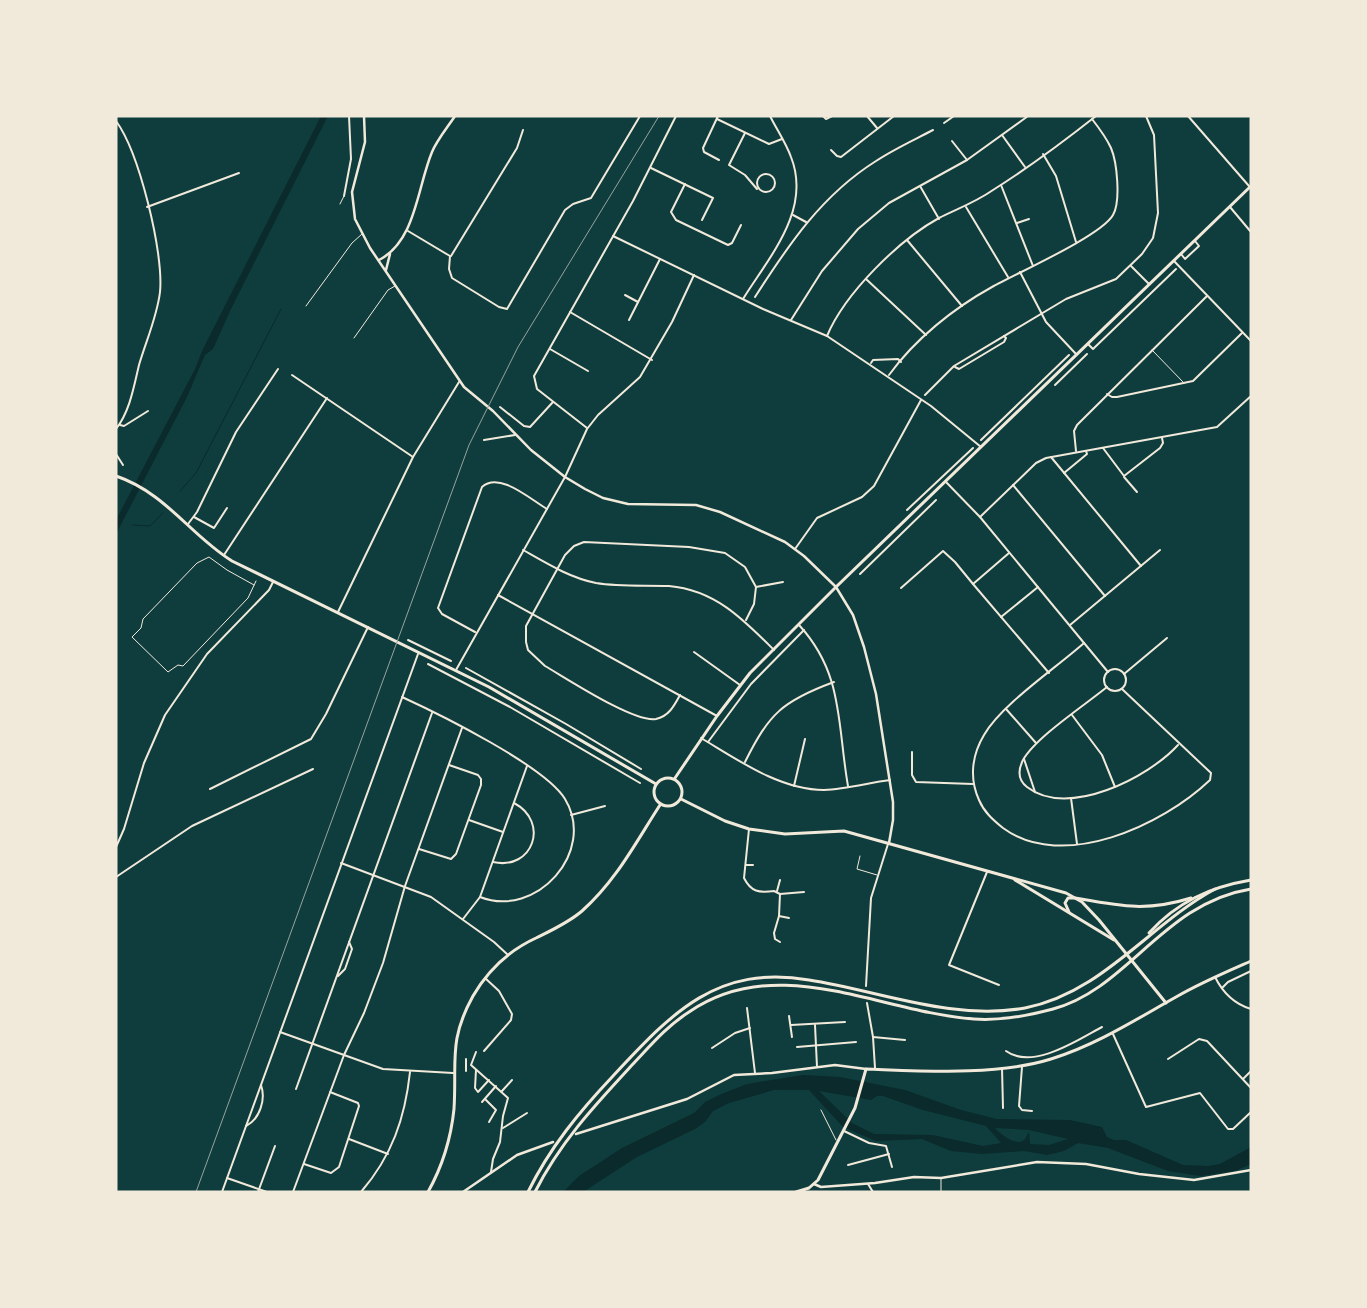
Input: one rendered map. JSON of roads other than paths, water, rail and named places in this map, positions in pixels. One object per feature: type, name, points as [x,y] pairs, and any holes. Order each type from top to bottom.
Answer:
[{"type":"main road","points":[[675,778],[701,738],[740,685],[799,624],[1250,187]]},
{"type":"main road","points":[[116,476],[143,488],[167,504],[223,556],[456,670],[523,706],[656,784]]},
{"type":"main road","points":[[660,805],[654,795],[656,784],[664,778],[675,778]]},
{"type":"main road","points":[[675,778],[681,787],[681,799]]},
{"type":"main road","points":[[660,805],[670,806],[681,799]]},
{"type":"main road","points":[[681,799],[749,830],[785,834],[844,831],[988,870],[1075,898],[1121,906],[1148,907],[1191,898],[1215,889],[1251,880]]},
{"type":"main road","points":[[428,1192],[440,1167],[450,1133],[454,1108],[453,1073],[457,1033],[470,1001],[485,978],[508,955],[572,919],[596,898],[622,866],[660,805]]},
{"type":"main road","points":[[1010,877],[1070,912],[1116,942]]},
{"type":"main road","points":[[528,1192],[551,1151],[570,1124],[646,1041],[673,1015],[700,997],[726,986],[763,978],[796,978],[940,1008],[990,1012],[1028,1007],[1053,1000],[1090,982],[1182,908],[1215,889]]},
{"type":"main road","points":[[535,1192],[556,1154],[574,1128],[656,1039],[676,1021],[702,1004],[743,989],[767,984],[797,985],[971,1018],[998,1019],[1032,1014],[1057,1008],[1095,988],[1179,919],[1202,905],[1225,895],[1251,889]]},
{"type":"main road","points":[[1070,912],[1065,903],[1068,898],[1075,898],[1099,920],[1166,1003]]},
{"type":"main road","points":[[1140,943],[1155,926],[1191,898]]},
{"type":"main road","points":[[796,1192],[814,1184],[839,1142],[858,1099],[866,1068],[933,1072],[1022,1065],[1051,1059],[1113,1034],[1215,977],[1251,961]]},
{"type":"street","points":[[340,204],[344,196],[351,159],[349,116]]},
{"type":"street","points":[[364,116],[365,136],[352,192],[356,218],[362,234],[459,382],[479,401],[491,409],[515,435],[565,477],[594,494],[614,502],[628,504],[680,504],[708,508],[795,548],[836,587],[853,615],[871,669],[894,809],[889,843],[871,898],[866,986]]},
{"type":"street","points":[[386,272],[391,253],[408,231],[433,151],[455,116]]},
{"type":"street","points":[[522,130],[517,148],[451,256],[449,269],[454,280],[505,309],[508,307],[565,210],[573,204],[591,198],[640,116]]},
{"type":"street","points":[[588,429],[537,388],[534,376],[620,224],[676,116]]},
{"type":"street","points":[[743,299],[793,215],[796,177],[792,157],[770,116]]},
{"type":"street","points":[[823,116],[826,119],[832,116]]},
{"type":"street","points":[[868,116],[878,129]]},
{"type":"street","points":[[831,150],[837,156],[842,157],[894,116]]},
{"type":"street","points":[[944,123],[954,116]]},
{"type":"street","points":[[791,321],[822,271],[848,239],[889,203],[967,160],[1028,116]]},
{"type":"street","points":[[827,336],[866,279],[907,240],[939,218],[966,207],[1002,185],[1096,116]]},
{"type":"street","points":[[925,395],[954,366],[1041,313],[1066,299],[1103,286],[1116,279],[1149,246],[1157,228],[1158,202],[1154,134],[1146,116]]},
{"type":"street","points":[[1188,116],[1250,187]]},
{"type":"street","points":[[719,160],[704,152],[703,148],[717,117],[769,144],[782,139]]},
{"type":"street","points":[[889,376],[926,335],[962,306],[1009,278],[1102,228],[1109,220],[1117,204],[1113,155],[1106,138],[1092,119]]},
{"type":"street","points":[[116,121],[133,152],[160,270],[159,296],[130,400],[118,426],[124,426],[148,410]]},
{"type":"street","points":[[756,297],[806,222],[822,204],[876,160],[933,130]]},
{"type":"street","points":[[745,132],[729,165],[745,175],[757,189],[768,192],[774,177],[764,173],[757,189]]},
{"type":"street","points":[[1002,135],[1025,167]]},
{"type":"street","points":[[952,141],[967,160]]},
{"type":"street","points":[[1043,154],[1056,176],[1076,242]]},
{"type":"street","points":[[351,159],[360,160]]},
{"type":"street","points":[[650,168],[713,198],[702,220]]},
{"type":"street","points":[[147,207],[239,173]]},
{"type":"street","points":[[685,184],[671,212],[676,220],[728,245],[732,243],[741,225]]},
{"type":"street","points":[[1002,185],[1033,266]]},
{"type":"street","points":[[920,186],[939,218]]},
{"type":"street","points":[[966,207],[1009,278]]},
{"type":"street","points":[[1230,207],[1251,232]]},
{"type":"street","points":[[793,215],[806,222]]},
{"type":"street","points":[[1017,223],[1029,219]]},
{"type":"street","points":[[408,231],[451,256]]},
{"type":"street","points":[[306,306],[352,243],[362,234]]},
{"type":"street","points":[[613,236],[743,299],[827,336],[871,363],[922,399],[981,447]]},
{"type":"street","points":[[907,240],[962,306]]},
{"type":"street","points":[[1181,254],[1186,259],[1200,246],[1195,241]]},
{"type":"street","points":[[379,260],[391,253]]},
{"type":"street","points":[[630,320],[660,259]]},
{"type":"street","points":[[1174,261],[1251,342]]},
{"type":"street","points":[[1131,266],[1150,285]]},
{"type":"street","points":[[1088,344],[1093,349],[1176,269]]},
{"type":"street","points":[[1020,272],[1052,330],[1077,355]]},
{"type":"street","points":[[456,670],[565,477],[588,429],[598,415],[640,377],[652,360],[694,275]]},
{"type":"street","points":[[1157,278],[1162,282]]},
{"type":"street","points":[[866,279],[926,335]]},
{"type":"street","points":[[354,338],[388,290],[395,285]]},
{"type":"street","points":[[625,295],[638,302]]},
{"type":"street","points":[[1076,451],[1075,427],[1207,296]]},
{"type":"street","points":[[570,312],[652,360]]},
{"type":"street","points":[[1120,314],[1124,319]]},
{"type":"street","points":[[1107,394],[1117,397],[1185,383],[1197,377],[1242,333]]},
{"type":"street","points":[[954,366],[959,369],[1004,342],[1006,338],[1004,336]]},
{"type":"street","points":[[550,349],[588,372]]},
{"type":"street","points":[[1152,350],[1185,383]]},
{"type":"street","points":[[1055,385],[1088,354]]},
{"type":"street","points":[[981,440],[1069,355]]},
{"type":"street","points":[[871,363],[873,360],[898,359],[901,362]]},
{"type":"street","points":[[1063,361],[1067,364]]},
{"type":"street","points":[[188,524],[194,517],[236,432],[278,369]]},
{"type":"street","points":[[1060,371],[1064,376]]},
{"type":"street","points":[[292,375],[413,457]]},
{"type":"street","points":[[338,612],[413,457],[459,382]]},
{"type":"street","points":[[1028,394],[1032,398]]},
{"type":"street","points":[[980,517],[1036,463],[1076,451],[1162,438],[1220,426],[1251,396]]},
{"type":"street","points":[[223,556],[327,398]]},
{"type":"street","points":[[795,548],[817,518],[862,497],[874,486],[922,399]]},
{"type":"street","points":[[500,407],[524,426],[530,427],[553,402]]},
{"type":"street","points":[[990,431],[993,435]]},
{"type":"street","points":[[484,440],[515,435]]},
{"type":"street","points":[[1124,476],[1160,448],[1163,442],[1162,438]]},
{"type":"street","points":[[1103,447],[1137,492]]},
{"type":"street","points":[[907,510],[973,448]]},
{"type":"street","points":[[1064,473],[1087,454],[1086,450]]},
{"type":"street","points":[[116,454],[123,465]]},
{"type":"street","points":[[1051,457],[1140,566]]},
{"type":"street","points":[[956,464],[960,468]]},
{"type":"street","points":[[476,633],[442,614],[438,608],[482,488],[491,482],[501,482],[547,509]]},
{"type":"street","points":[[946,482],[980,517],[1108,672]]},
{"type":"street","points":[[1013,485],[1105,596]]},
{"type":"street","points":[[930,489],[934,493]]},
{"type":"street","points":[[860,574],[936,500]]},
{"type":"street","points":[[923,502],[928,508]]},
{"type":"street","points":[[914,504],[918,508]]},
{"type":"street","points":[[194,517],[214,528],[227,508]]},
{"type":"street","points":[[680,696],[670,712],[656,719],[636,717],[545,666],[531,655],[525,633],[532,614],[569,551],[584,542],[697,548],[718,551],[734,558],[745,566],[756,587],[754,604],[746,620]]},
{"type":"street","points":[[523,550],[558,569],[597,583],[669,586],[694,591],[728,606],[746,620],[774,650]]},
{"type":"street","points":[[1070,625],[1160,550]]},
{"type":"street","points":[[902,588],[943,551],[955,562],[1049,674]]},
{"type":"street","points":[[871,553],[876,558]]},
{"type":"street","points":[[973,584],[1009,553]]},
{"type":"street","points":[[254,584],[227,570],[209,557],[197,562],[143,619],[140,628],[132,637],[168,672],[178,665],[184,666],[248,598],[256,580]]},
{"type":"street","points":[[116,848],[124,829],[144,763],[165,715],[203,660],[263,597],[273,582]]},
{"type":"street","points":[[756,587],[783,582]]},
{"type":"street","points":[[1001,618],[1038,587]]},
{"type":"street","points":[[498,595],[717,716]]},
{"type":"street","points":[[799,624],[821,654],[834,682],[848,786]]},
{"type":"street","points":[[210,789],[311,739],[326,714],[368,627]]},
{"type":"street","points":[[708,742],[751,684],[804,630]]},
{"type":"street","points":[[1124,674],[1167,638]]},
{"type":"street","points":[[408,640],[451,661]]},
{"type":"street","points":[[409,647],[412,642]]},
{"type":"street","points":[[1084,643],[1006,709],[992,724],[980,744],[973,765],[973,784],[985,811],[1008,831],[1028,841],[1077,844],[1111,837],[1155,820],[1200,790],[1212,776],[1122,689]]},
{"type":"street","points":[[222,1192],[418,652]]},
{"type":"street","points":[[694,652],[740,685]]},
{"type":"street","points":[[443,664],[446,658]]},
{"type":"street","points":[[428,664],[519,712],[640,783]]},
{"type":"street","points":[[466,668],[540,708],[641,769],[632,778]]},
{"type":"street","points":[[1118,670],[1124,674],[1126,684],[1122,689],[1116,692],[1107,687],[1105,678],[1108,672],[1118,670]]},
{"type":"street","points":[[480,683],[483,677]]},
{"type":"street","points":[[745,762],[761,732],[776,712],[794,698],[834,682]]},
{"type":"street","points":[[1107,687],[1036,744],[1024,759],[1020,769],[1023,783],[1036,793],[1071,798],[1115,787],[1144,773],[1179,744]]},
{"type":"street","points":[[402,697],[462,728],[546,778],[565,800],[571,815],[572,836],[568,857],[560,872],[548,885],[536,893],[514,901],[492,901],[480,897]]},
{"type":"street","points":[[519,712],[523,706]]},
{"type":"street","points":[[536,714],[540,708]]},
{"type":"street","points":[[1006,709],[1036,744]]},
{"type":"street","points":[[296,1089],[432,713]]},
{"type":"street","points":[[1072,715],[1102,755],[1115,787]]},
{"type":"street","points":[[293,1192],[344,1055],[383,963],[405,886],[462,728]]},
{"type":"street","points":[[566,740],[570,733]]},
{"type":"street","points":[[585,742],[588,737]]},
{"type":"street","points":[[701,738],[777,780],[794,786],[825,790],[890,780]]},
{"type":"street","points":[[794,786],[805,739]]},
{"type":"street","points":[[912,752],[912,775],[916,782],[973,784]]},
{"type":"street","points":[[1024,759],[1036,793]]},
{"type":"street","points":[[419,849],[451,859],[456,854],[469,820],[481,779],[478,775],[449,765]]},
{"type":"street","points":[[463,919],[480,897],[527,766]]},
{"type":"street","points":[[116,878],[192,826],[313,769]]},
{"type":"street","points":[[1071,798],[1077,844]]},
{"type":"street","points":[[493,862],[503,864],[515,862],[524,856],[532,844],[534,832],[529,815],[514,803]]},
{"type":"street","points":[[571,815],[605,806]]},
{"type":"street","points":[[469,820],[504,832]]},
{"type":"street","points":[[749,830],[744,878],[750,888],[759,892],[777,891],[780,894],[779,916],[774,933],[775,939],[780,942]]},
{"type":"street","points":[[860,856],[857,869],[878,876]]},
{"type":"street","points":[[341,863],[431,897],[494,942],[508,955]]},
{"type":"street","points":[[745,864],[754,865]]},
{"type":"street","points":[[988,870],[949,964],[999,985]]},
{"type":"street","points":[[777,891],[780,880]]},
{"type":"street","points":[[780,894],[804,892]]},
{"type":"street","points":[[779,916],[789,918]]},
{"type":"street","points":[[336,977],[344,969],[352,948],[349,942]]},
{"type":"street","points":[[1222,988],[1228,982],[1251,971]]},
{"type":"street","points":[[1215,977],[1222,988],[1239,1005],[1251,1009]]},
{"type":"street","points":[[484,1051],[511,1020],[512,1014],[499,991],[485,978]]},
{"type":"street","points":[[867,1003],[873,1037],[875,1068]]},
{"type":"street","points":[[747,1008],[755,1074]]},
{"type":"street","points":[[789,1016],[792,1037]]},
{"type":"street","points":[[790,1026],[845,1022]]},
{"type":"street","points":[[815,1025],[817,1067]]},
{"type":"street","points":[[1006,1051],[1021,1057],[1038,1056],[1075,1043],[1088,1034],[1092,1035],[1102,1027]]},
{"type":"street","points":[[712,1048],[735,1033],[750,1028]]},
{"type":"street","points":[[280,1032],[383,1069],[453,1073]]},
{"type":"street","points":[[1113,1034],[1146,1107],[1200,1093],[1228,1129],[1233,1129],[1251,1112]]},
{"type":"street","points":[[1092,1035],[1095,1042]]},
{"type":"street","points":[[873,1037],[905,1040]]},
{"type":"street","points":[[1168,1059],[1199,1039],[1207,1041],[1251,1088]]},
{"type":"street","points":[[797,1047],[856,1042]]},
{"type":"street","points":[[472,1066],[476,1052]]},
{"type":"street","points":[[466,1059],[466,1071]]},
{"type":"street","points":[[576,1134],[659,1107],[687,1100],[734,1075],[847,1065],[866,1068]]},
{"type":"street","points":[[1022,1065],[1019,1106],[1022,1110],[1032,1111]]},
{"type":"street","points":[[465,1066],[472,1066],[508,1098],[500,1142],[491,1165],[491,1172]]},
{"type":"street","points":[[1002,1067],[1003,1108]]},
{"type":"street","points":[[476,1070],[475,1088],[478,1092],[489,1080]]},
{"type":"street","points":[[1243,1080],[1251,1071]]},
{"type":"street","points":[[361,1192],[388,1154],[402,1121],[410,1072]]},
{"type":"street","points":[[502,1091],[512,1080]]},
{"type":"street","points":[[246,1126],[253,1121],[260,1108],[264,1092],[261,1085]]},
{"type":"street","points":[[482,1102],[496,1086]]},
{"type":"street","points":[[304,1164],[328,1173],[334,1172],[339,1167],[359,1106],[358,1103],[330,1092]]},
{"type":"street","points":[[485,1099],[496,1110],[489,1122]]},
{"type":"street","points":[[659,1107],[661,1111]]},
{"type":"street","points":[[821,1110],[832,1135],[839,1142]]},
{"type":"street","points":[[502,1129],[527,1113]]},
{"type":"street","points":[[845,1130],[867,1142],[884,1145],[889,1154],[892,1168]]},
{"type":"street","points":[[349,1139],[388,1154]]},
{"type":"street","points":[[463,1192],[517,1155],[552,1142]]},
{"type":"street","points":[[259,1190],[275,1146]]},
{"type":"street","points":[[848,1165],[889,1154]]},
{"type":"street","points":[[814,1184],[821,1187],[868,1184],[914,1177],[941,1178],[1045,1162],[1086,1164],[1139,1174],[1202,1179],[1251,1170]]},
{"type":"street","points":[[227,1178],[267,1192]]},
{"type":"street","points":[[941,1178],[942,1192]]},
{"type":"street","points":[[868,1184],[873,1192]]},
{"type":"water","points":[[321,116],[328,116],[230,311],[213,349],[205,355],[187,397],[116,534],[116,520],[195,369],[202,351]]},
{"type":"water","points":[[803,1075],[840,1077],[905,1090],[961,1110],[997,1119],[1070,1120],[1102,1127],[1107,1137],[1114,1140],[1126,1140],[1183,1165],[1208,1166],[1220,1164],[1251,1147],[1251,1164],[1235,1171],[1200,1176],[1168,1171],[1108,1148],[1078,1143],[1064,1151],[1047,1155],[1024,1151],[982,1154],[951,1151],[922,1139],[876,1141],[843,1127],[809,1090],[774,1090],[729,1103],[713,1111],[705,1122],[695,1129],[637,1157],[583,1192],[563,1192],[579,1176],[622,1148],[694,1113],[705,1102],[747,1084]],"holes":[[[819,1091],[871,1100],[877,1096],[883,1096],[923,1110],[986,1126],[1001,1143],[983,1146],[933,1135],[874,1134],[852,1123]],[[995,1128],[1029,1130],[1068,1139],[1049,1145],[1030,1144],[1029,1132],[1025,1139],[1018,1142],[1001,1134]]]},
{"type":"waterway","points":[[180,491],[196,473],[281,309]]},
{"type":"waterway","points":[[132,525],[150,526],[163,513]]},
{"type":"railway","points":[[196,1192],[469,445],[518,347],[659,116]]}]
